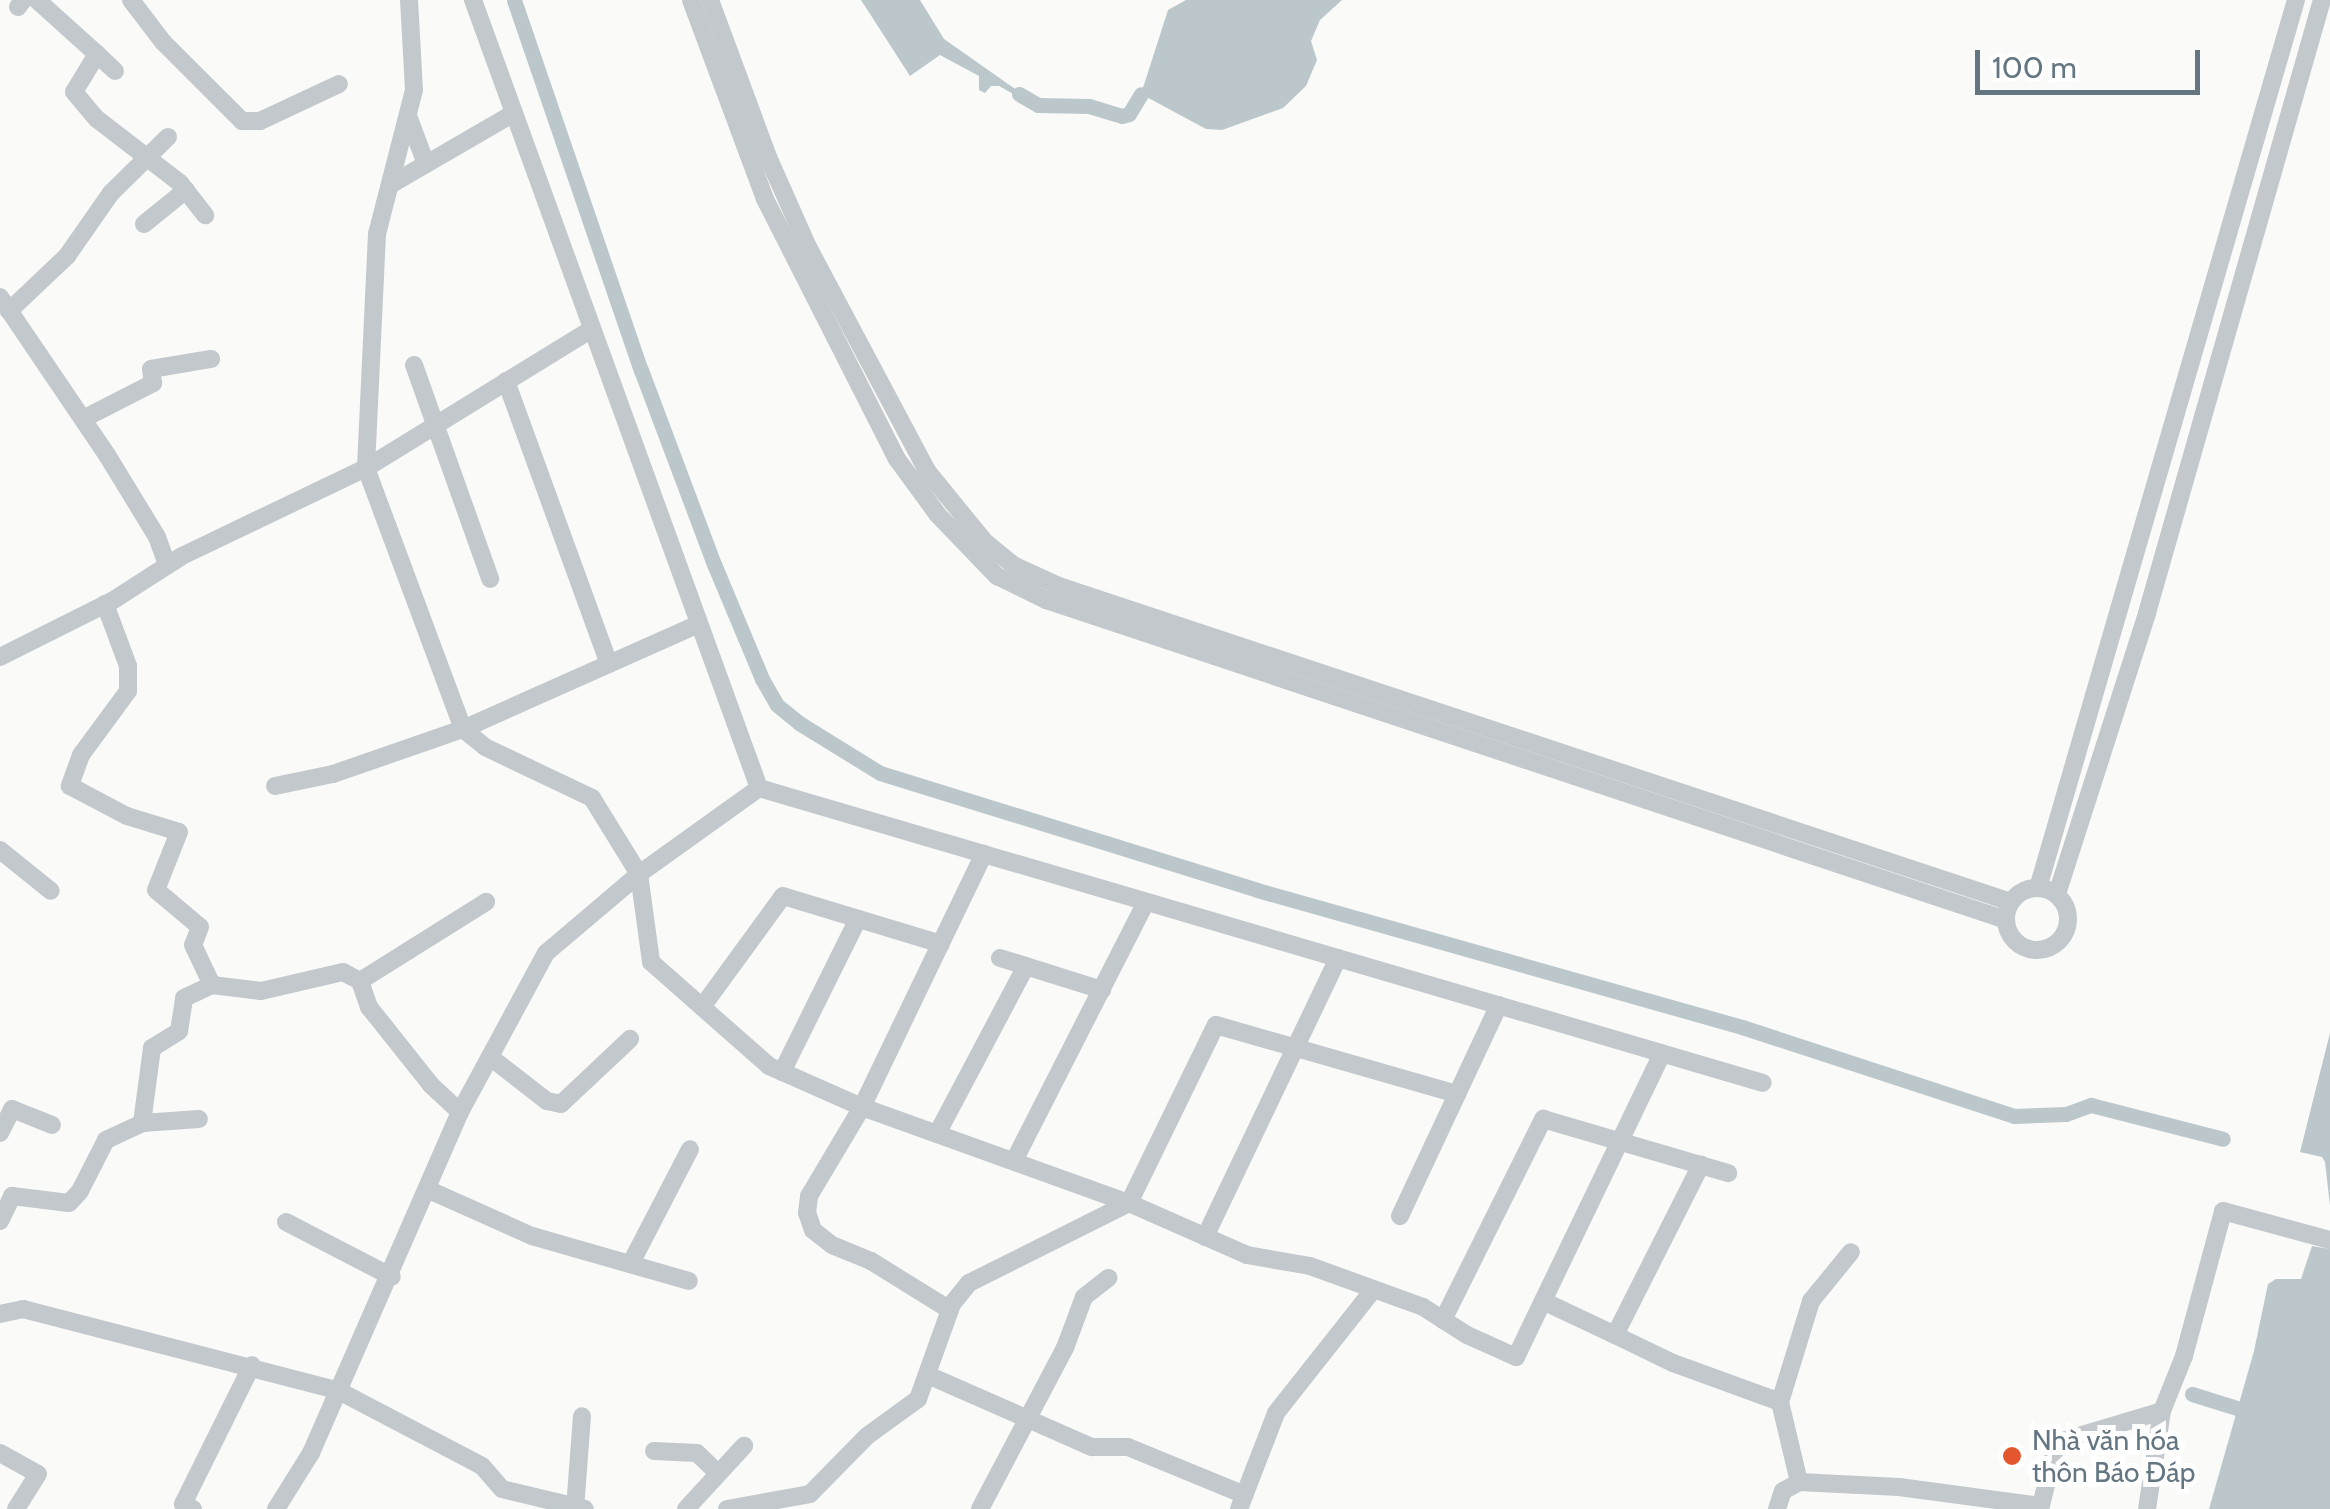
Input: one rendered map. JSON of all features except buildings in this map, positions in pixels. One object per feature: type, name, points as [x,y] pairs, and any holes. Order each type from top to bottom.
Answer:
[{"type":"street","points":[[37,0],[115,71]]},
{"type":"street","points":[[131,0],[163,42],[242,121],[260,121],[339,84]]},
{"type":"street","points":[[409,0],[414,90],[377,234],[366,468],[463,729],[485,746],[592,798],[639,874],[651,962],[769,1066],[862,1107],[1129,1203],[1247,1255],[1310,1266],[1423,1307],[1516,1357],[1662,1053]]},
{"type":"street","points":[[473,0],[759,788]]},
{"type":"street","points":[[691,0],[765,199],[805,260]]},
{"type":"street","points":[[710,0],[805,260],[897,458],[938,516],[997,576],[2008,911]]},
{"type":"street","points":[[2038,888],[2296,0]]},
{"type":"street","points":[[2057,894],[2027,889],[2008,911],[2008,930],[2021,946],[2051,948],[2066,933],[2068,922],[2057,894],[2147,613],[2322,0]]},
{"type":"street","points":[[97,54],[74,92],[97,119],[149,156],[186,190],[206,215]]},
{"type":"street","points":[[390,185],[514,113]]},
{"type":"street","points":[[407,115],[426,164]]},
{"type":"street","points":[[167,566],[158,537],[4,304],[67,256],[111,193],[168,137]]},
{"type":"street","points":[[144,224],[186,190]]},
{"type":"street","points":[[0,658],[105,604],[167,566],[366,468],[592,328]]},
{"type":"street","points":[[83,419],[153,383],[151,368],[211,360]]},
{"type":"street","points":[[414,365],[490,579]]},
{"type":"street","points":[[2187,373],[2212,382]]},
{"type":"street","points":[[506,382],[609,664]]},
{"type":"street","points":[[105,604],[128,666],[128,691],[81,755],[70,786],[127,816],[179,832],[156,890],[200,926],[194,945],[212,985]]},
{"type":"street","points":[[276,786],[333,774],[463,729],[699,624]]},
{"type":"street","points":[[759,788],[1763,1083]]},
{"type":"street","points":[[276,1509],[312,1453],[392,1277],[460,1112],[546,953],[639,874],[759,788]]},
{"type":"street","points":[[0,850],[51,892]]},
{"type":"street","points":[[950,1310],[870,1261],[832,1245],[813,1230],[807,1213],[809,1196],[862,1107],[984,854]]},
{"type":"street","points":[[702,1007],[783,896],[941,944]]},
{"type":"street","points":[[360,982],[486,902]]},
{"type":"street","points":[[1014,1162],[1146,902]]},
{"type":"street","points":[[782,1072],[858,919]]},
{"type":"street","points":[[1000,958],[1102,990]]},
{"type":"street","points":[[1205,1237],[1338,958]]},
{"type":"street","points":[[937,1134],[1026,966]]},
{"type":"street","points":[[142,1124],[152,1048],[179,1031],[184,998],[212,985],[261,991],[343,972],[360,982],[369,1006],[431,1086],[460,1112]]},
{"type":"street","points":[[1400,1216],[1499,1005]]},
{"type":"street","points":[[727,1509],[803,1504],[867,1436],[912,1406],[930,1376],[950,1310],[969,1283],[1129,1203],[1216,1025],[1457,1094]]},
{"type":"street","points":[[490,1057],[548,1101],[561,1104],[630,1039]]},
{"type":"street","points":[[0,1133],[12,1109],[52,1126]]},
{"type":"street","points":[[0,1221],[6,1192],[69,1203],[80,1191],[106,1140],[142,1124],[199,1119]]},
{"type":"street","points":[[1444,1320],[1543,1119],[1728,1173]]},
{"type":"street","points":[[631,1264],[690,1149]]},
{"type":"street","points":[[1615,1335],[1701,1165]]},
{"type":"street","points":[[428,1190],[532,1236],[689,1281]]},
{"type":"street","points":[[2147,1509],[2162,1411],[2184,1356],[2224,1211],[2330,1240]]},
{"type":"street","points":[[286,1222],[392,1277]]},
{"type":"street","points":[[1799,1482],[1780,1402],[1811,1301],[1851,1252]]},
{"type":"street","points":[[980,1509],[1065,1348],[1084,1296],[1108,1278]]},
{"type":"street","points":[[930,1376],[1092,1447],[1128,1447],[1242,1502],[1276,1413],[1373,1290]]},
{"type":"street","points":[[1543,1301],[1673,1363],[1780,1402]]},
{"type":"street","points":[[0,1314],[23,1309],[252,1365],[339,1391],[482,1466],[502,1489],[579,1508],[582,1416]]},
{"type":"street","points":[[194,1509],[184,1504],[252,1365]]},
{"type":"street","points":[[1776,1509],[1783,1491],[1799,1482],[1899,1487],[2040,1508],[2055,1450],[2066,1440],[2162,1411]]},
{"type":"street","points":[[686,1509],[744,1446]]},
{"type":"street","points":[[654,1451],[697,1453],[718,1473]]},
{"type":"street","points":[[0,1454],[38,1474],[16,1509]]},
{"type":"shaded area","points":[[861,0],[920,0],[944,39],[1018,91],[1017,96],[999,86],[991,86],[985,93],[979,90],[979,76],[940,55],[910,76]]},
{"type":"shaded area","points":[[1186,0],[1342,0],[1320,20],[1311,41],[1317,60],[1306,86],[1283,108],[1222,130],[1206,129],[1141,94],[1168,10]]},
{"type":"shaded area","points":[[2330,1033],[2330,1206],[2325,1162],[2322,1157],[2300,1152]]},
{"type":"shaded area","points":[[2312,1246],[2330,1249],[2330,1509],[2209,1509],[2254,1351],[2268,1284],[2276,1279],[2301,1279]]},
{"type":"waterway","points":[[514,0],[641,370],[714,564],[762,679],[777,705],[799,723],[880,773],[1257,890],[1742,1027],[2014,1116],[2066,1114],[2091,1105],[2223,1139]]},
{"type":"waterway","points":[[1019,94],[1038,105],[1089,106],[1122,116],[1129,114],[1141,94]]},
{"type":"waterway","points":[[2192,1394],[2259,1415]]},
{"type":"place","name":"Nhà văn hóa thôn Báo Đáp","points":[[2012,1456]]}]
